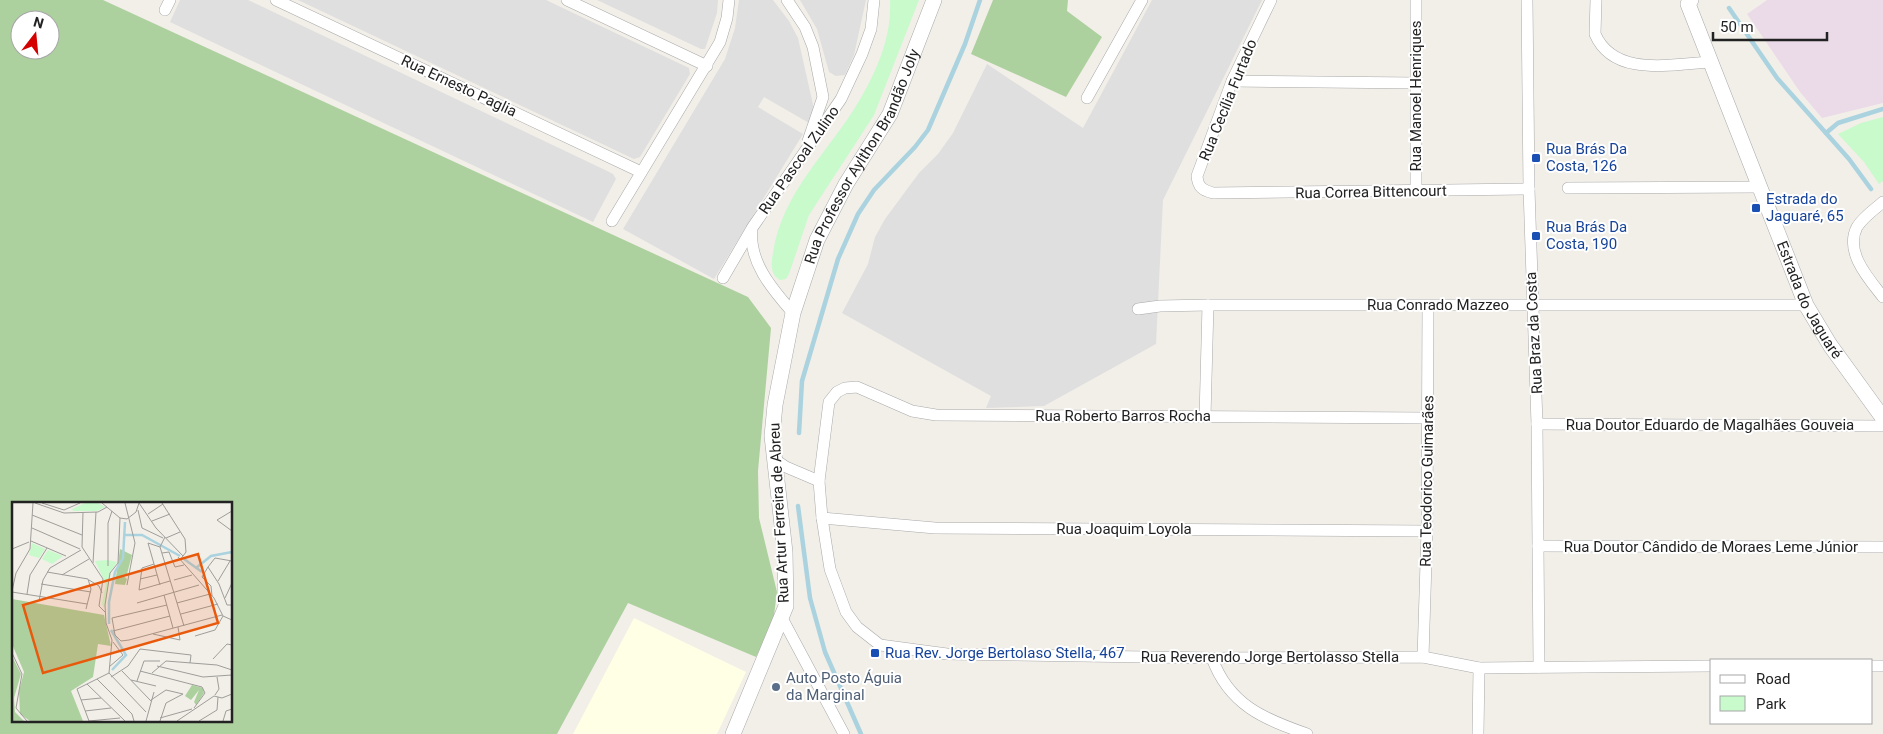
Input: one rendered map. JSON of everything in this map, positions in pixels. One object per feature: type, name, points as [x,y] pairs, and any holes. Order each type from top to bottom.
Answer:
[{"type":"street","name":"Rua Ernesto Paglia","points":[[276,0],[641,172]]},
{"type":"street","points":[[567,0],[707,66]]},
{"type":"street","points":[[612,221],[720,42],[728,18],[729,0]]},
{"type":"street","points":[[787,0],[805,28],[813,47],[823,97],[806,148]]},
{"type":"street","name":"Rua Pascoal Zulino","points":[[793,313],[766,281],[757,261],[751,238],[752,228],[836,106],[862,54],[871,29],[874,0]]},
{"type":"street","name":"Rua Professor Aylthon Brandão Joly","points":[[793,313],[817,240],[846,184],[890,114],[934,0]]},
{"type":"street","points":[[1087,98],[1142,0]]},
{"type":"street","name":"Rua Cecília Furtado","points":[[1213,193],[1203,190],[1198,183],[1197,176],[1232,81],[1271,0]]},
{"type":"street","name":"Rua Manoel Henriques","points":[[1416,0],[1416,192]]},
{"type":"street","name":"Rua Braz da Costa","points":[[1528,0],[1529,189],[1537,424],[1539,667]]},
{"type":"street","points":[[1596,0],[1594,34],[1613,57],[1635,66],[1711,62]]},
{"type":"street","name":"Estrada do Jaguaré","points":[[1688,1],[1806,305],[1830,345],[1883,418]]},
{"type":"street","points":[[1232,81],[1416,83]]},
{"type":"street","points":[[1568,188],[1761,187]]},
{"type":"street","name":"Rua Correa Bittencourt","points":[[1213,193],[1416,192],[1529,189]]},
{"type":"street","points":[[1883,202],[1858,226],[1853,238],[1856,257],[1883,297]]},
{"type":"street","points":[[723,278],[752,228]]},
{"type":"street","points":[[1205,417],[1208,305]]},
{"type":"street","name":"Rua Conrado Mazzeo","points":[[1138,309],[1160,306],[1208,305],[1806,305]]},
{"type":"street","name":"Rua Teodorico Guimarães","points":[[1423,657],[1427,531],[1428,306]]},
{"type":"street","name":"Rua Artur Ferreira de Abreu","points":[[733,734],[786,606],[786,568],[780,463],[772,436],[775,405],[793,313]]},
{"type":"street","name":"Rua Roberto Barros Rocha","points":[[829,402],[837,392],[845,388],[857,387],[912,411],[936,415],[1427,418]]},
{"type":"street","name":"Rua Reverendo Jorge Bertolasso Stella","points":[[829,402],[814,479],[830,568],[846,612],[857,627],[880,645],[947,654],[1212,658],[1423,657],[1479,668],[1710,666]]},
{"type":"street","name":"Rua Doutor Eduardo de Magalhães Gouveia","points":[[1537,424],[1883,426]]},
{"type":"street","points":[[780,463],[814,479]]},
{"type":"street","name":"Rua Joaquim Loyola","points":[[822,518],[935,528],[1427,531]]},
{"type":"street","name":"Rua Doutor Cândido de Moraes Leme Júnior","points":[[1538,546],[1883,547]]},
{"type":"street","points":[[782,618],[844,734]]},
{"type":"street","points":[[1212,658],[1226,686],[1243,704],[1268,720],[1307,734]]},
{"type":"street","points":[[1478,734],[1479,668]]},
{"type":"shaded area","points":[[180,0],[248,0],[603,169],[613,174],[616,179],[593,222],[170,22]]},
{"type":"shaded area","points":[[298,0],[546,0],[689,68],[690,74],[640,157],[634,159]]},
{"type":"shaded area","points":[[597,0],[718,0],[717,13],[705,49],[701,49]]},
{"type":"shaded area","points":[[739,0],[773,0],[789,21],[798,38],[814,109],[809,123],[764,97],[758,107],[803,134],[714,279],[623,229],[725,59],[735,28]]},
{"type":"shaded area","points":[[800,0],[866,0],[854,55],[845,75],[836,76],[829,72],[817,29]]},
{"type":"shaded area","points":[[1152,0],[1262,0],[1163,200],[1156,344],[1044,406],[986,408],[991,396],[842,313],[868,264],[875,237],[885,219],[919,173],[938,154],[953,133],[987,64],[1083,128]]},
{"type":"shaded area","points":[[1767,0],[1883,0],[1883,103],[1822,118],[1800,92],[1747,14]]},
{"type":"shaded area","points":[[634,618],[746,672],[717,734],[573,734]]},
{"type":"green space","points":[[0,0],[103,0],[748,297],[771,328],[758,471],[759,518],[777,592],[773,623],[756,657],[628,603],[557,734],[0,734]]},
{"type":"green space","points":[[890,0],[919,0],[874,115],[809,215],[789,274],[786,279],[780,280],[774,275],[772,268],[778,231],[796,192],[847,120],[872,78],[882,53],[889,27]]},
{"type":"green space","points":[[993,0],[1068,0],[1067,11],[1102,37],[1066,97],[971,54]]},
{"type":"green space","points":[[1883,117],[1883,181],[1879,184],[1864,162],[1838,134],[1861,123]]},
{"type":"waterway","points":[[799,433],[802,381],[838,259],[858,214],[874,190],[915,147],[928,130],[965,44],[980,0]]},
{"type":"waterway","points":[[1729,8],[1777,78],[1849,159],[1871,189]]},
{"type":"waterway","points":[[1826,133],[1838,123],[1883,109]]},
{"type":"waterway","points":[[798,506],[810,598],[825,652],[861,734]]},
{"type":"place","name":"Rua Brás Da Costa, 126","points":[[1536,158]]},
{"type":"place","name":"Estrada do Jaguaré, 65","points":[[1756,208]]},
{"type":"place","name":"Rua Brás Da Costa, 190","points":[[1536,236]]},
{"type":"place","name":"Rua Rev. Jorge Bertolaso Stella, 467","points":[[875,653]]},
{"type":"place","name":"Auto Posto Águia da Marginal","points":[[776,687]]}]
